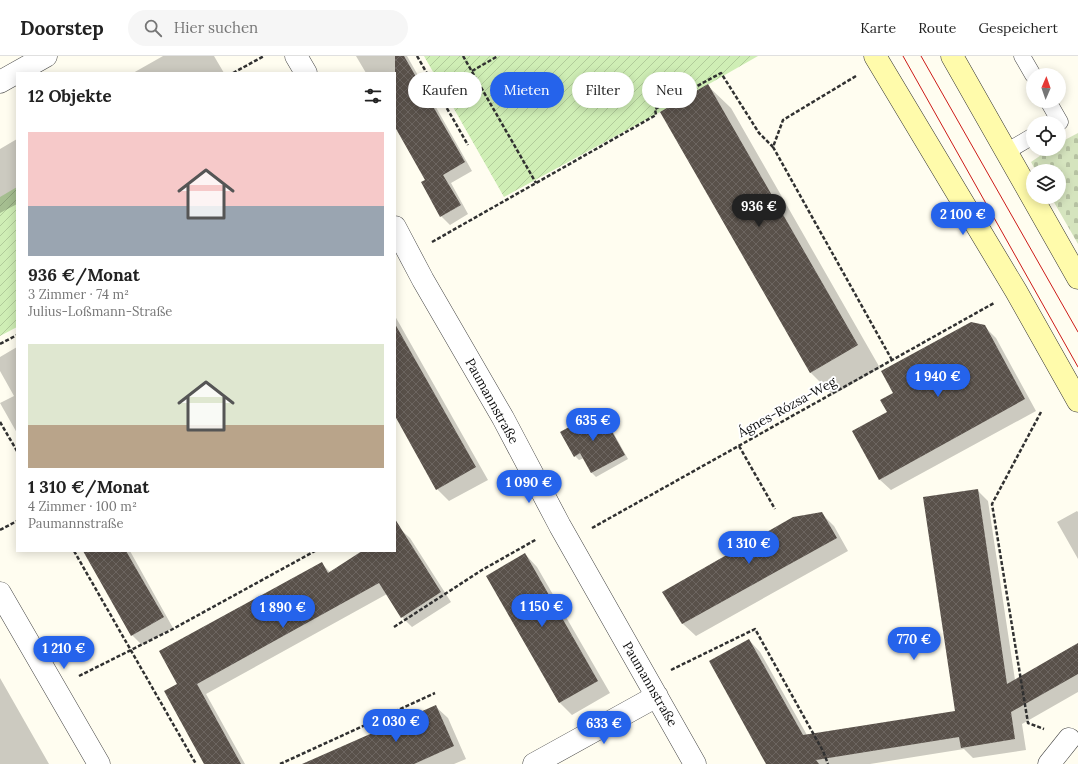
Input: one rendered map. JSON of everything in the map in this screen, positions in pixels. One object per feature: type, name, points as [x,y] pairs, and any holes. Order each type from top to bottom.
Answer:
[{"type":"main road","points":[[875,56],[1016,291],[1078,401]]},
{"type":"main road","points":[[952,56],[1078,278]]},
{"type":"street","points":[[18,72],[46,56]]},
{"type":"street","points":[[296,56],[305,72]]},
{"type":"street","points":[[0,82],[16,73]]},
{"type":"street","name":"Paumannstraße","points":[[396,229],[503,418],[564,534],[695,764]]},
{"type":"street","points":[[0,593],[99,764]]},
{"type":"street","points":[[534,764],[653,688]]},
{"type":"street","points":[[1049,764],[1069,739]]},
{"type":"lane","points":[[1022,56],[1030,68]]},
{"type":"lane","points":[[1006,152],[1026,140]]},
{"type":"path","points":[[235,72],[264,56]]},
{"type":"path","points":[[417,56],[468,145]]},
{"type":"path","points":[[463,56],[536,183]]},
{"type":"path","points":[[472,71],[498,56]]},
{"type":"path","points":[[410,254],[656,115],[654,109],[721,73],[759,133],[772,147],[892,360]]},
{"type":"path","points":[[772,147],[783,120],[856,76]]},
{"type":"path","name":"Ágnes-Rózsa-Weg","points":[[394,627],[482,570],[564,534],[593,527],[1016,291]]},
{"type":"path","points":[[0,344],[16,336]]},
{"type":"path","points":[[1041,412],[992,504],[1028,723],[1069,739]]},
{"type":"path","points":[[0,422],[16,450]]},
{"type":"path","points":[[738,446],[775,509]]},
{"type":"path","points":[[0,530],[16,522]]},
{"type":"path","points":[[75,552],[196,764]]},
{"type":"path","points":[[55,688],[130,649],[171,630],[313,552]]},
{"type":"path","points":[[653,688],[755,629],[823,751],[828,764]]},
{"type":"path","points":[[280,764],[435,693]]},
{"type":"green space","points":[[424,56],[758,56],[697,91],[697,72],[642,72],[642,108],[667,108],[504,197],[454,108],[482,108],[482,72],[433,72]]},
{"type":"green space","points":[[1078,133],[1078,244],[1055,204],[1066,204],[1066,164],[1032,164],[1031,162],[1040,156],[1066,156],[1066,139]]},
{"type":"green space","points":[[16,188],[16,328],[0,336],[0,197]]},
{"type":"building","points":[[395,56],[404,56],[413,72],[408,72],[408,108],[434,108],[465,162],[443,175],[461,205],[440,217],[421,182],[425,180],[396,129]]},
{"type":"building","points":[[708,84],[858,345],[810,373],[660,112],[667,108],[697,108],[697,90]]},
{"type":"building","points":[[971,322],[985,325],[1025,399],[879,480],[852,431],[887,412],[880,400],[893,393],[881,371]]},
{"type":"building","points":[[396,326],[476,467],[436,490],[396,418]]},
{"type":"building","points":[[600,410],[625,455],[591,473],[580,453],[574,457],[560,432]]},
{"type":"building","points":[[978,489],[1007,684],[1078,643],[1078,674],[1011,712],[1015,739],[961,748],[959,737],[816,760],[819,764],[766,764],[709,661],[749,639],[803,735],[955,711],[923,497]]},
{"type":"building","points":[[822,512],[837,538],[682,624],[662,592],[793,517]]},
{"type":"building","points":[[396,521],[441,592],[401,618],[379,583],[197,684],[241,764],[204,764],[164,691],[177,684],[159,651],[322,562],[328,573],[360,552],[396,552]]},
{"type":"building","points":[[84,552],[127,552],[164,617],[131,636]]},
{"type":"building","points":[[525,553],[598,681],[559,703],[486,576]]},
{"type":"building","points":[[436,705],[454,746],[414,764],[302,764]]},
{"type":"tram line","points":[[903,56],[1078,367]]},
{"type":"tram line","points":[[921,56],[1078,332]]}]
